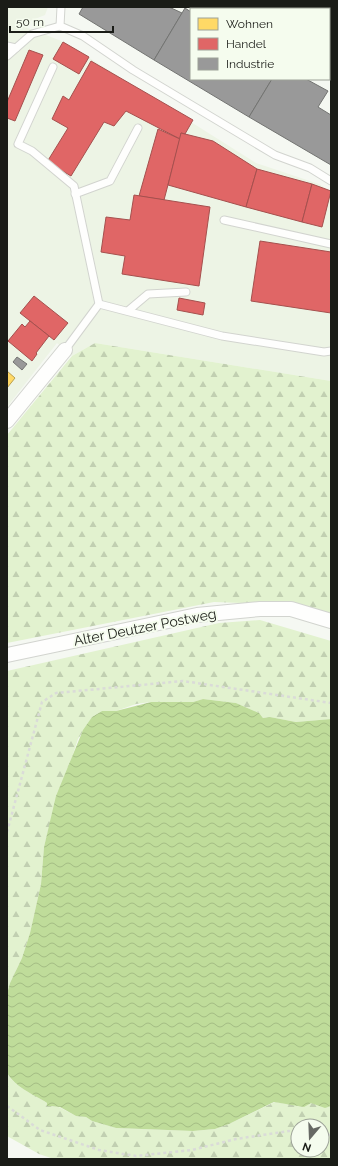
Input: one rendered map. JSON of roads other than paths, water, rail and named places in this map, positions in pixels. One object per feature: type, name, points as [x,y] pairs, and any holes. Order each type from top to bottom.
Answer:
[{"type":"street","points":[[7,421],[64,350]]},
{"type":"street","name":"Alter Deutzer Postweg","points":[[7,654],[196,615],[260,609],[291,610],[331,621]]},
{"type":"lane","points":[[60,26],[61,7]]},
{"type":"lane","points":[[7,56],[32,34],[60,26],[83,36],[133,70],[275,155],[310,168],[331,181]]},
{"type":"lane","points":[[7,46],[16,48]]},
{"type":"lane","points":[[54,67],[18,144],[32,150],[74,186],[99,304],[64,350]]},
{"type":"lane","points":[[75,194],[110,181],[138,128]]},
{"type":"lane","points":[[224,220],[331,244]]},
{"type":"lane","points":[[129,310],[148,294],[186,292]]},
{"type":"lane","points":[[99,304],[129,310],[222,336],[324,352],[331,351]]},
{"type":"water","points":[[203,699],[236,703],[259,713],[263,718],[270,717],[296,722],[331,719],[331,1106],[325,1108],[311,1103],[304,1107],[274,1102],[229,1124],[215,1129],[193,1131],[116,1128],[92,1121],[86,1117],[76,1116],[60,1107],[47,1106],[47,1103],[24,1089],[11,1078],[7,1073],[7,994],[10,983],[22,958],[30,933],[41,884],[44,847],[56,796],[83,730],[92,717],[102,711],[116,711],[151,702],[193,702]]},
{"type":"railway","points":[[326,7],[331,8]]}]
